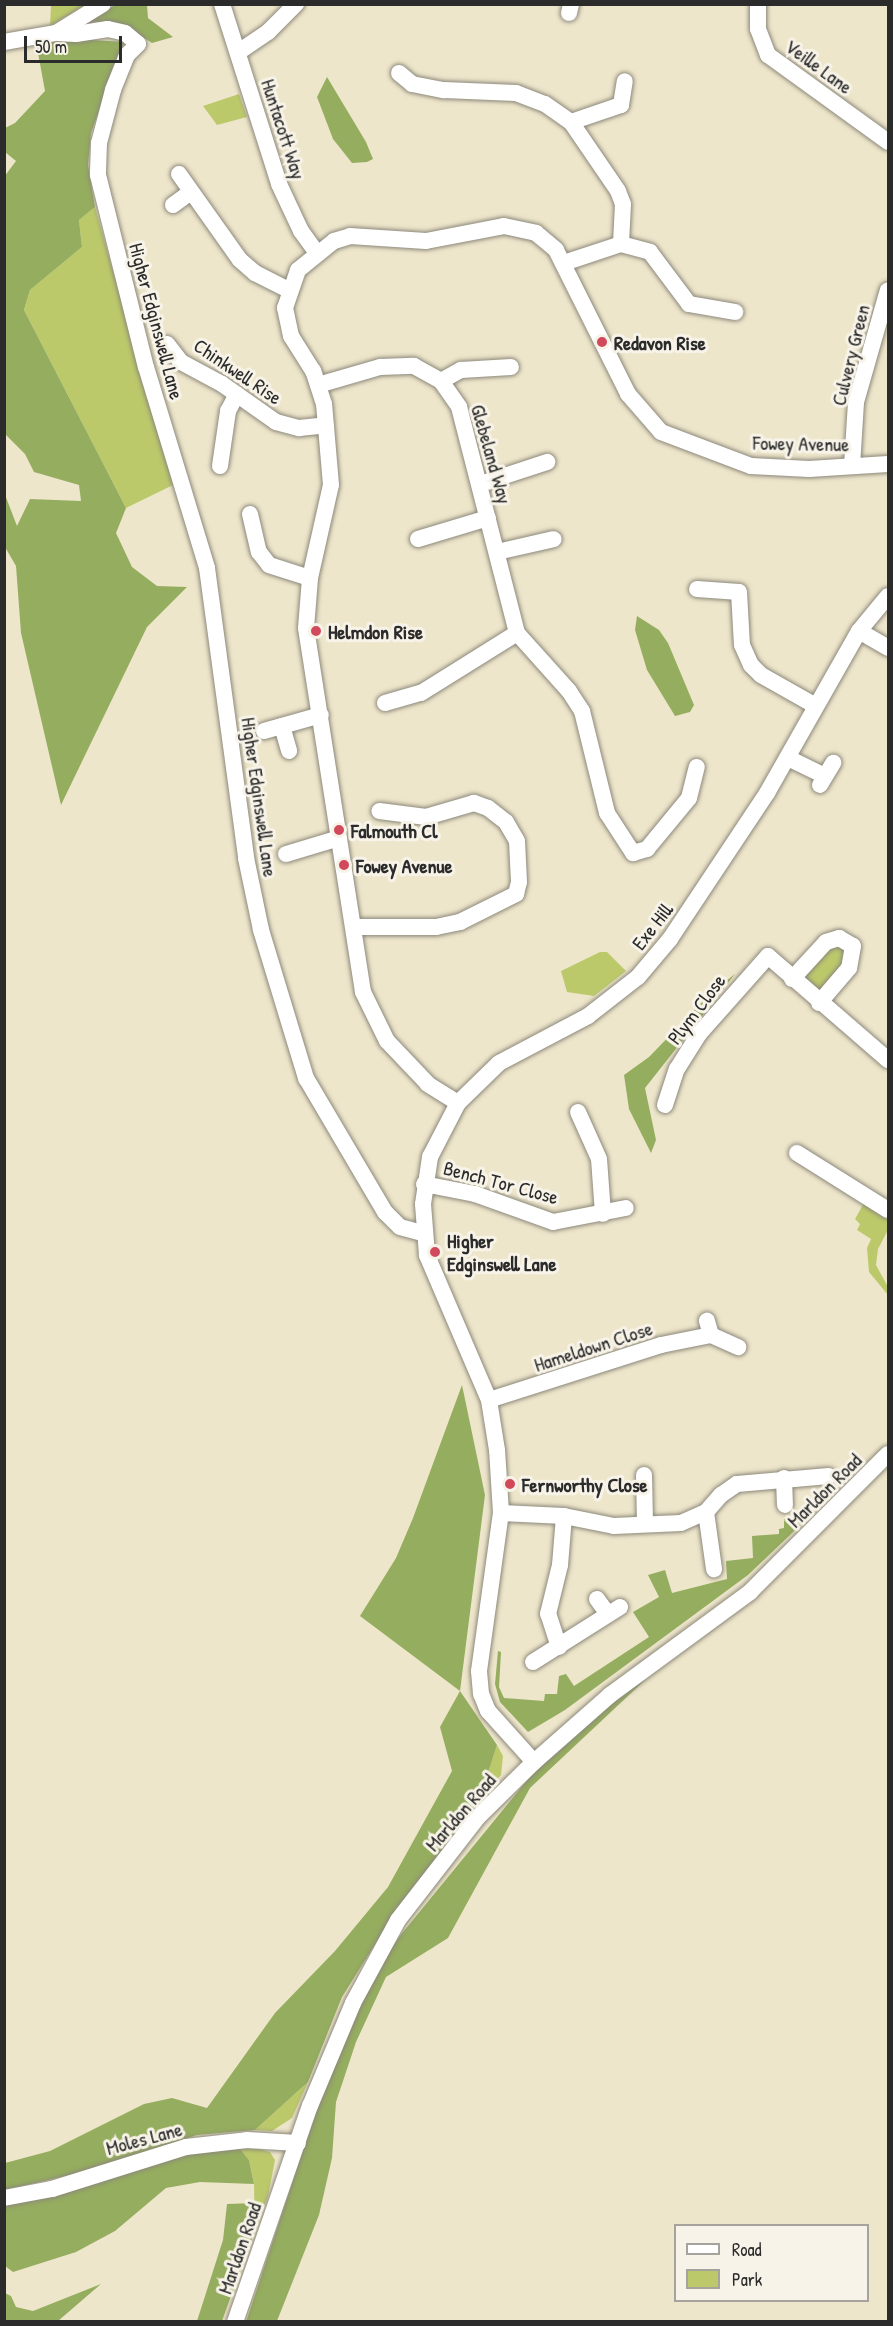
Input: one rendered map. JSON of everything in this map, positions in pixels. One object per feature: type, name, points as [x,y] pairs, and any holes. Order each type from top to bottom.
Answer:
[{"type":"street","points":[[4,42],[56,33],[103,4]]},
{"type":"street","points":[[240,51],[268,33],[296,4]]},
{"type":"street","name":"Veille Lane","points":[[758,4],[758,29],[768,55],[888,142]]},
{"type":"street","name":"Huntacott Way","points":[[218,11],[240,51],[248,95],[279,184],[301,231],[317,253]]},
{"type":"street","name":"Higher Edginswell Lane","points":[[56,33],[76,34],[108,29],[125,33],[138,44],[127,55],[113,90],[99,143],[98,175],[146,367],[207,568],[244,848],[261,930],[306,1078],[385,1212],[400,1227],[423,1233]]},
{"type":"street","points":[[399,73],[412,84],[444,90],[516,93],[545,104],[571,122],[618,191],[623,204],[621,244]]},
{"type":"street","points":[[571,122],[621,105],[625,81]]},
{"type":"street","points":[[178,174],[240,260],[255,273],[290,291]]},
{"type":"street","points":[[172,205],[191,192]]},
{"type":"street","name":"Fowey Avenue","points":[[458,1102],[428,1083],[387,1041],[363,992],[306,628],[310,578],[331,485],[326,425],[318,385],[291,336],[285,308],[298,270],[334,241],[351,236],[426,242],[504,226],[536,233],[556,250],[628,394],[661,432],[752,465],[888,464]]},
{"type":"street","points":[[564,263],[621,244],[650,252],[689,304],[735,312]]},
{"type":"street","name":"Culvery Green","points":[[852,466],[856,402],[888,290]]},
{"type":"street","name":"Chinkwell Rise","points":[[166,344],[181,362],[237,394],[276,422],[299,428],[326,425]]},
{"type":"street","name":"Glebeland Way","points":[[318,385],[397,364],[414,366],[441,381],[459,407],[517,633],[569,691],[582,711],[607,813],[633,854],[647,849],[683,806],[697,767]]},
{"type":"street","points":[[441,381],[461,370],[511,367]]},
{"type":"street","points":[[220,466],[228,411],[237,394]]},
{"type":"street","points":[[480,484],[547,462]]},
{"type":"street","points":[[250,513],[260,552],[269,565],[310,578]]},
{"type":"street","points":[[418,539],[488,518]]},
{"type":"street","points":[[497,552],[554,539]]},
{"type":"street","points":[[697,589],[739,592],[742,645],[751,665],[760,675],[816,706]]},
{"type":"street","name":"Exe Hill","points":[[423,1233],[424,1184],[430,1157],[458,1102],[499,1063],[588,1016],[638,977],[696,904],[788,758],[859,631],[888,596]]},
{"type":"street","points":[[859,631],[888,648]]},
{"type":"street","points":[[385,704],[421,693],[517,633]]},
{"type":"street","points":[[264,731],[321,716]]},
{"type":"street","points":[[282,726],[289,751]]},
{"type":"street","points":[[788,758],[825,775]]},
{"type":"street","points":[[354,927],[436,927],[460,922],[516,894],[519,882],[517,841],[506,822],[488,808],[474,803],[426,817],[379,811]]},
{"type":"street","points":[[286,854],[339,838]]},
{"type":"street","points":[[819,1004],[849,968],[853,946],[839,938],[826,942],[792,979],[819,1004],[888,1060]]},
{"type":"street","name":"Plym Close","points":[[663,1096],[699,1034],[768,956],[792,979]]},
{"type":"street","points":[[578,1112],[599,1159],[603,1214]]},
{"type":"street","points":[[797,1153],[888,1210]]},
{"type":"street","name":"Bench Tor Close","points":[[424,1184],[475,1194],[553,1222],[626,1208]]},
{"type":"street","points":[[423,1233],[434,1275],[489,1400],[497,1450],[501,1513],[479,1671],[481,1694],[488,1711],[534,1762]]},
{"type":"street","name":"Hameldown Close","points":[[489,1400],[709,1328],[738,1347]]},
{"type":"street","name":"Marldon Road","points":[[235,2322],[298,2143],[353,2003],[398,1920],[478,1817],[534,1762],[610,1695],[750,1592],[888,1454]]},
{"type":"street","points":[[644,1475],[645,1523]]},
{"type":"street","points":[[501,1513],[564,1516],[614,1526],[681,1523],[706,1512],[721,1495],[737,1484],[784,1478],[829,1476]]},
{"type":"street","points":[[784,1478],[785,1505]]},
{"type":"street","points":[[706,1512],[714,1569]]},
{"type":"street","points":[[559,1647],[548,1614],[560,1565],[564,1516]]},
{"type":"street","points":[[533,1662],[614,1610],[597,1599]]},
{"type":"street","name":"Moles Lane","points":[[4,2198],[52,2189],[186,2147],[247,2140],[298,2143]]},
{"type":"green space","points":[[51,4],[85,5],[50,26]]},
{"type":"green space","points":[[115,5],[147,5],[148,18],[173,37],[152,43],[123,24],[90,21]]},
{"type":"green space","points":[[61,38],[124,42],[91,133],[88,165],[95,207],[79,220],[82,247],[30,290],[24,310],[126,508],[116,533],[132,567],[157,586],[187,587],[147,627],[61,805],[21,633],[16,566],[5,547],[4,492],[17,526],[30,499],[81,501],[79,485],[34,472],[25,454],[5,434],[4,177],[16,161],[5,152],[5,128],[15,123],[45,91],[36,42]]},
{"type":"green space","points":[[327,77],[366,142],[373,159],[367,162],[352,163],[333,139],[317,97]]},
{"type":"green space","points":[[239,94],[247,117],[217,125],[203,106]]},
{"type":"green space","points":[[95,207],[173,485],[126,508],[24,310],[30,290],[82,247],[79,220]]},
{"type":"green space","points":[[637,616],[659,630],[668,643],[694,705],[690,712],[675,716],[647,670],[635,630]]},
{"type":"green space","points":[[826,942],[853,946],[819,1003],[792,979]]},
{"type":"green space","points":[[600,952],[607,952],[626,971],[594,996],[567,992],[561,971]]},
{"type":"green space","points":[[735,974],[645,1088],[656,1140],[651,1153],[629,1109],[624,1075],[649,1057],[711,993]]},
{"type":"green space","points":[[865,1201],[888,1216],[888,1230],[878,1249],[876,1265],[888,1287],[888,1295],[869,1272],[867,1248],[871,1239],[857,1230],[860,1224],[855,1219]]},
{"type":"green space","points":[[462,1385],[485,1495],[460,1691],[360,1616],[396,1558]]},
{"type":"green space","points":[[809,1517],[748,1575],[565,1710],[528,1732],[500,1702],[495,1684],[498,1651],[501,1652],[499,1687],[504,1698],[544,1701],[545,1694],[557,1694],[559,1676],[566,1674],[574,1686],[649,1637],[633,1612],[659,1597],[648,1575],[665,1570],[672,1593],[727,1579],[726,1561],[753,1558],[752,1536],[779,1534],[779,1529],[784,1528],[784,1519]]},
{"type":"green space","points":[[646,1679],[530,1788],[448,1938],[386,1977],[356,2042],[336,2102],[332,2158],[319,2215],[277,2321],[246,2322],[315,2114],[371,1980],[399,1937],[529,1778],[617,1696]]},
{"type":"green space","points":[[460,1691],[497,1745],[479,1801],[394,1914],[342,1997],[308,2082],[255,2130],[197,2135],[87,2171],[5,2190],[5,2163],[50,2151],[144,2104],[172,2098],[207,2108],[275,2013],[335,1951],[388,1887],[452,1771],[440,1727]]},
{"type":"green space","points":[[497,1745],[503,1756],[501,1775],[479,1801]]},
{"type":"green space","points":[[308,2082],[292,2118],[272,2131],[255,2130]]},
{"type":"green space","points":[[240,2149],[259,2149],[270,2152],[275,2160],[268,2196],[255,2230],[254,2184],[249,2160]]},
{"type":"green space","points":[[240,2149],[249,2160],[254,2184],[200,2182],[166,2188],[115,2231],[76,2252],[13,2272],[5,2266],[5,2203],[188,2153]]},
{"type":"green space","points":[[254,2203],[255,2230],[222,2321],[197,2321],[223,2240],[227,2204]]},
{"type":"green space","points":[[101,2284],[58,2321],[5,2321],[5,2293],[11,2296],[16,2307],[33,2311]]},
{"type":"place","name":"Redavon Rise","points":[[602,342]]},
{"type":"place","name":"Helmdon Rise","points":[[316,631]]},
{"type":"place","name":"Falmouth Cl","points":[[339,830]]},
{"type":"place","name":"Fowey Avenue","points":[[344,865]]},
{"type":"place","name":"Higher Edginswell Lane","points":[[435,1252]]},
{"type":"place","name":"Fernworthy Close","points":[[510,1484]]}]
